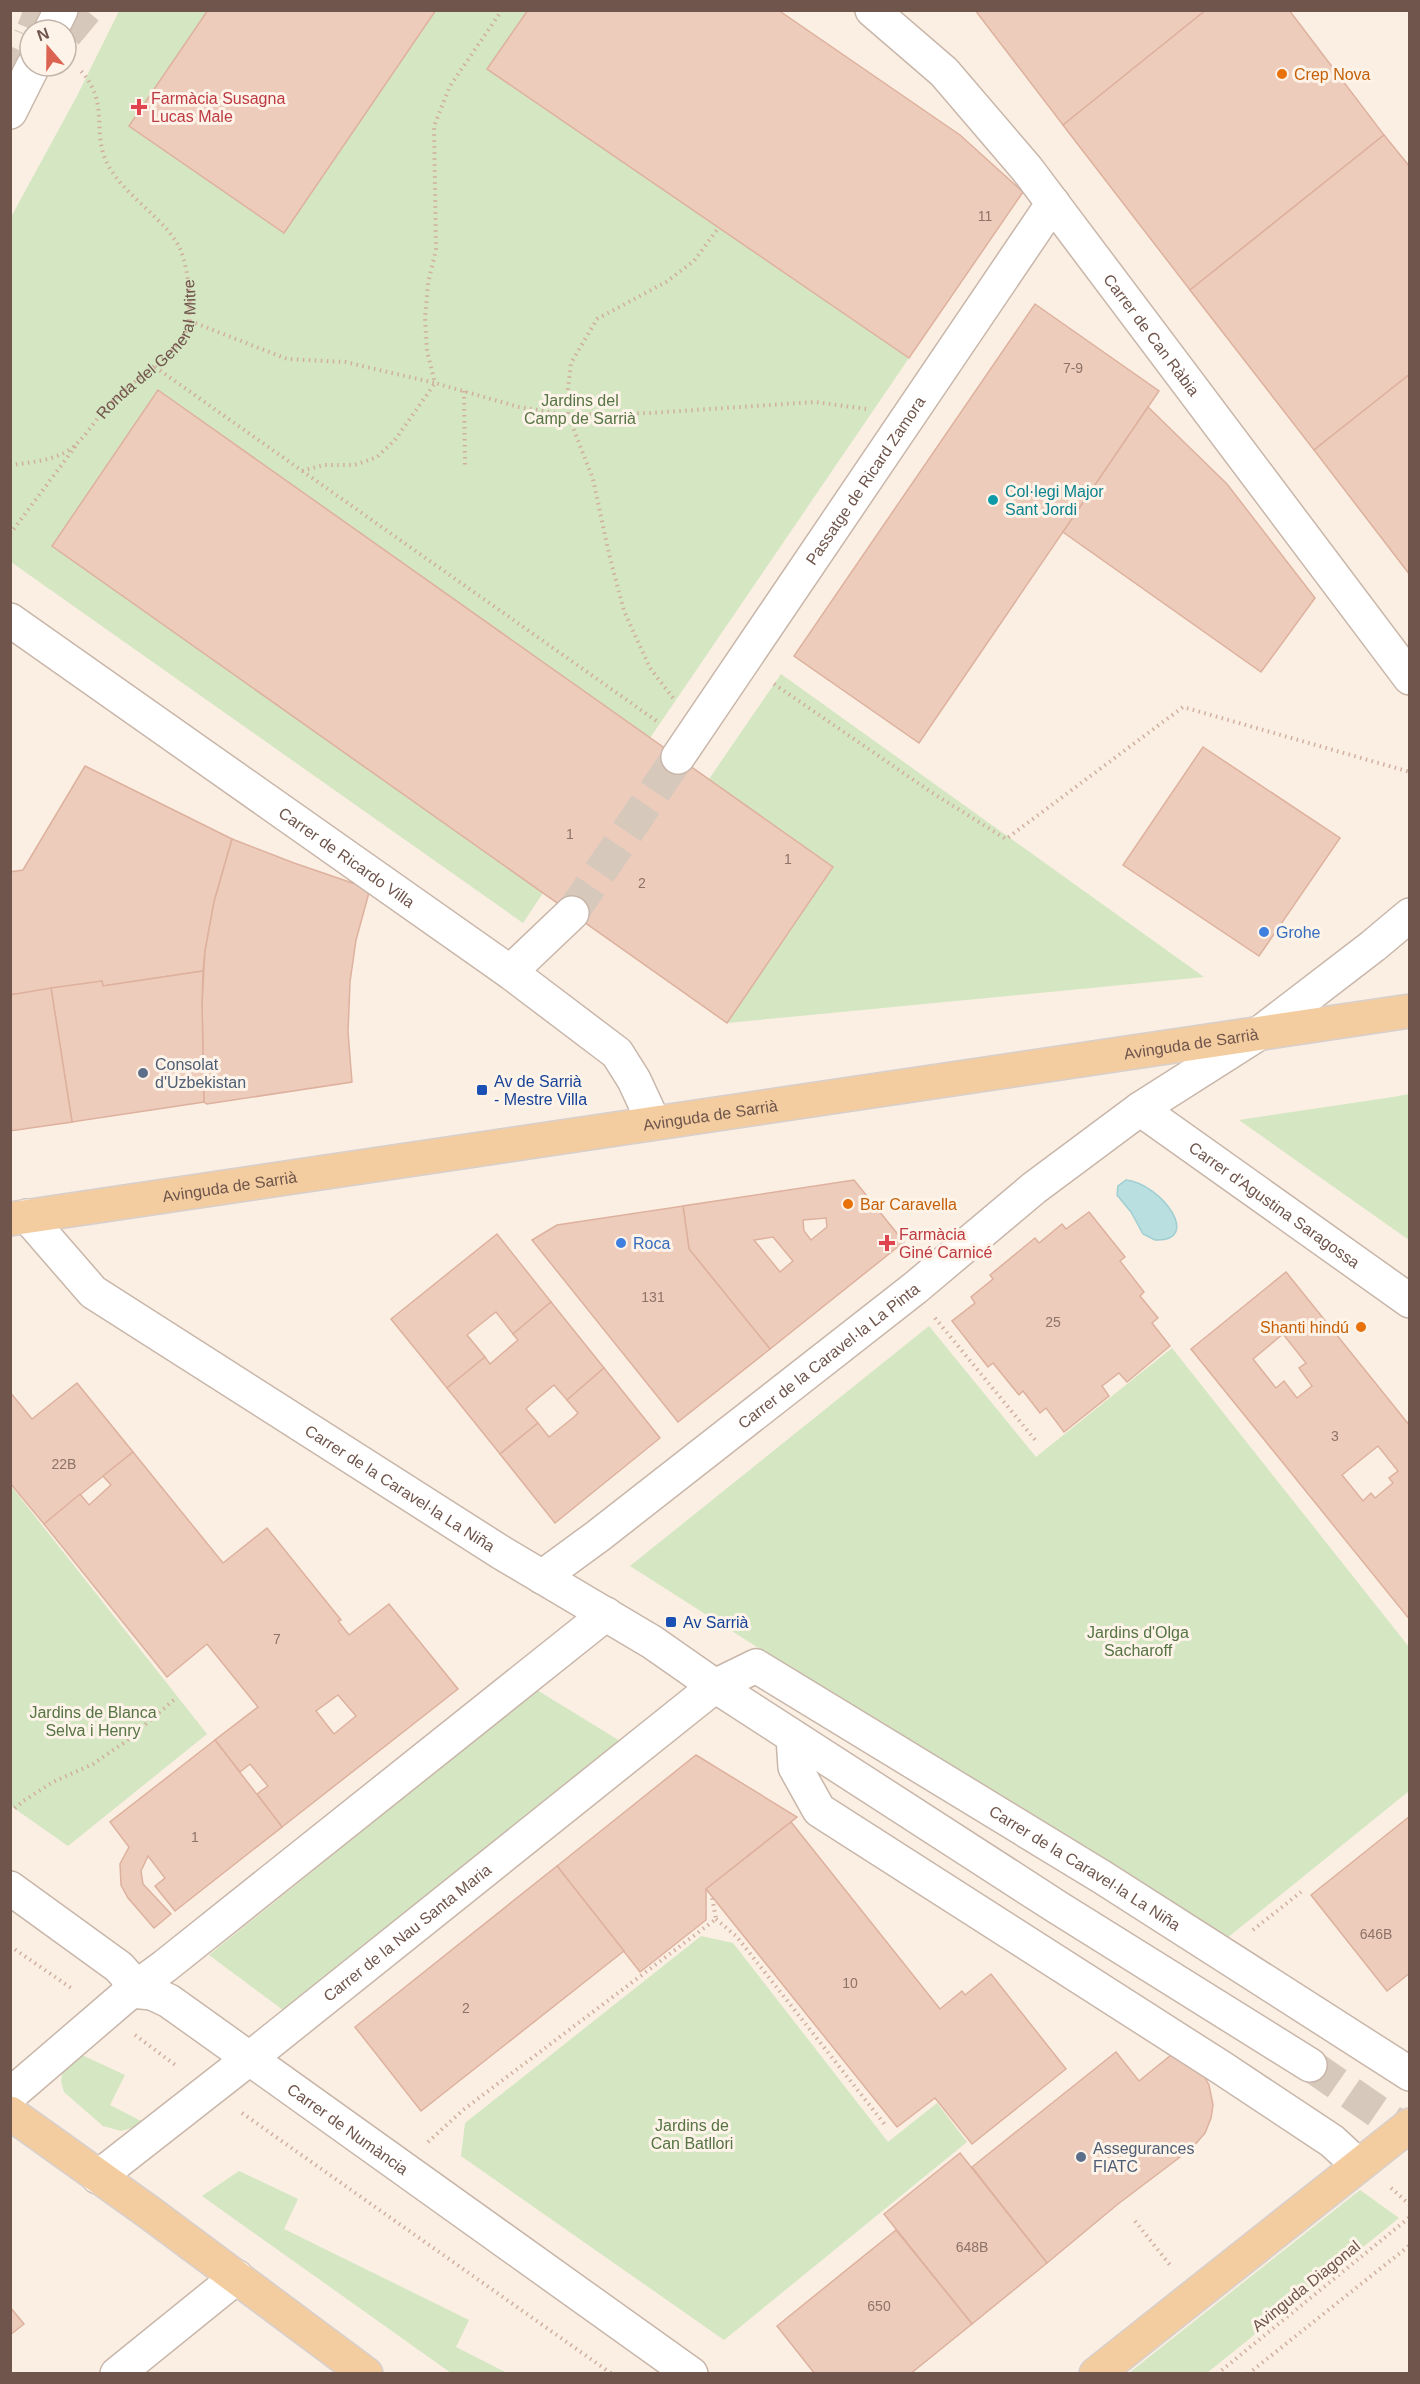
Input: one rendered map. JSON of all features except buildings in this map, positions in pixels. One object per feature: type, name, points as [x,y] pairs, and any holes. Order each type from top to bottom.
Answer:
[{"type":"main road","name":"Avinguda de Sarrià","points":[[19,1218],[1410,1011]]},
{"type":"main road","points":[[10,2113],[366,2373]]},
{"type":"main road","points":[[1096,2373],[1410,2125]]},
{"type":"street","name":"Carrer de Can Ràbia","points":[[872,10],[944,72],[1027,168],[1410,678]]},
{"type":"street","points":[[10,112],[27,78]]},
{"type":"street","name":"Passatge de Ricard Zamora","points":[[672,743],[1053,203]]},
{"type":"street","name":"Carrer de Ricardo Villa","points":[[10,620],[510,972],[617,1053],[634,1080],[654,1123]]},
{"type":"street","points":[[510,972],[572,913]]},
{"type":"street","name":"Carrer de la Caravel·la La Pinta","points":[[542,1577],[617,1522],[915,1288],[1034,1188],[1140,1109],[1262,1032],[1410,915]]},
{"type":"street","name":"Carrer d'Agustina Saragossa","points":[[1140,1109],[1410,1301]]},
{"type":"street","name":"Carrer de la Caravel·la La Niña","points":[[19,1218],[93,1292],[542,1577],[652,1641],[793,1737],[1057,1907],[1310,2065]]},
{"type":"street","points":[[10,2095],[131,1991],[606,1614]]},
{"type":"street","name":"Carrer de la Caravel·la La Niña","points":[[756,1666],[1102,1877],[1410,2074]]},
{"type":"street","name":"Carrer de la Nau Santa Maria","points":[[98,2177],[715,1686],[756,1666]]},
{"type":"street","points":[[793,1737],[795,1767],[819,1810],[1222,2068],[1332,2141],[1358,2165]]},
{"type":"street","points":[[10,1888],[119,1967],[127,1976],[131,1991]]},
{"type":"street","name":"Carrer de Numància","points":[[131,1991],[152,1993],[169,2001],[691,2373]]},
{"type":"street","points":[[117,2373],[237,2277]]},
{"type":"path","points":[[302,471],[324,465],[355,465],[377,458],[395,440],[435,382],[427,351],[425,319],[428,283],[436,250],[434,126],[450,86],[502,10]]},
{"type":"path","name":"Ronda del General Mitre","points":[[10,465],[32,462],[64,453],[82,438],[107,407],[155,367],[183,338],[190,321],[186,274],[181,252],[172,236],[124,188],[107,164],[102,147],[98,100],[94,87],[78,68]]},
{"type":"path","points":[[679,705],[650,668],[624,611],[593,478],[568,415],[568,389],[571,363],[597,319],[666,282],[694,261],[718,228]]},
{"type":"path","points":[[190,321],[287,359],[345,362],[435,382],[519,407],[568,415],[650,413],[815,402],[874,410]]},
{"type":"path","points":[[155,367],[302,471],[672,743]]},
{"type":"path","points":[[464,391],[465,465]]},
{"type":"path","points":[[10,534],[82,438]]},
{"type":"path","points":[[766,678],[932,792],[1006,839],[1182,707],[1410,772]]},
{"type":"path","points":[[933,1315],[1036,1441]]},
{"type":"path","points":[[10,1812],[53,1782],[93,1764],[125,1742],[175,1699]]},
{"type":"path","points":[[1222,1954],[1301,1892]]},
{"type":"path","points":[[712,1897],[716,1919],[737,1937],[886,2126]]},
{"type":"path","points":[[423,2146],[473,2103],[716,1919]]},
{"type":"path","points":[[10,1946],[76,1992]]},
{"type":"path","points":[[130,2031],[186,2073]]},
{"type":"path","points":[[235,2108],[612,2373]]},
{"type":"path","name":"Avinguda Diagonal","points":[[1217,2373],[1410,2217]]},
{"type":"path","points":[[1135,2221],[1170,2265]]},
{"type":"path","name":"Avinguda Diagonal","points":[[1248,2373],[1410,2245]]},
{"type":"green space","name":"Jardins del Camp de Sarrià","points":[[119,11],[208,11],[129,126],[284,232],[436,11],[528,11],[488,70],[909,358],[650,738],[158,390],[52,546],[543,893],[523,923],[11,562],[11,217],[77,96]]},
{"type":"green space","points":[[781,674],[1204,977],[727,1023],[833,867],[709,779]]},
{"type":"green space","points":[[1409,1094],[1409,1240],[1239,1120],[1393,1097]]},
{"type":"green space","name":"Jardins d'Olga Sacharoff","points":[[929,1326],[1036,1457],[1172,1348],[1409,1647],[1409,1791],[1221,1943],[630,1566]]},
{"type":"green space","name":"Jardins de Blanca Selva i Henry","points":[[11,1486],[207,1734],[68,1846],[11,1806]]},
{"type":"green space","points":[[537,1690],[620,1741],[283,2010],[209,1955]]},
{"type":"green space","name":"Jardins de Can Batllori","points":[[701,1936],[733,1943],[888,2142],[937,2103],[967,2142],[724,2340],[461,2156],[465,2123]]},
{"type":"green space","points":[[82,2055],[125,2075],[110,2105],[143,2122],[121,2131],[103,2126],[64,2092],[62,2075],[65,2069]]},
{"type":"green space","points":[[239,2171],[298,2199],[284,2229],[469,2320],[456,2347],[507,2373],[451,2373],[202,2196]]},
{"type":"green space","points":[[1360,2190],[1399,2218],[1207,2373],[1129,2373]]},
{"type":"water","points":[[1126,1180],[1140,1184],[1164,1201],[1176,1223],[1176,1232],[1169,1238],[1155,1240],[1143,1234],[1131,1212],[1117,1195],[1118,1186]]},
{"type":"tunnel","points":[[38,18],[41,10]]},
{"type":"tunnel","points":[[78,20],[86,10]]},
{"type":"tunnel","points":[[10,82],[18,64]]},
{"type":"tunnel","points":[[572,913],[678,757]]},
{"type":"tunnel","points":[[1310,2065],[1410,2134]]},
{"type":"place","name":"Crep Nova","points":[[1282,74]]},
{"type":"place","name":"Farmàcia Susagna Lucas Male","points":[[139,107]]},
{"type":"place","name":"Col·legi Major Sant Jordi","points":[[993,500]]},
{"type":"place","name":"Grohe","points":[[1264,932]]},
{"type":"place","name":"Consolat d'Uzbekistan","points":[[143,1073]]},
{"type":"place","name":"Av de Sarrià - Mestre Villa","points":[[482,1090]]},
{"type":"place","name":"Bar Caravella","points":[[848,1204]]},
{"type":"place","name":"Roca","points":[[621,1243]]},
{"type":"place","name":"Farmàcia Giné Carnicé","points":[[887,1243]]},
{"type":"place","name":"Shanti hindú","points":[[1361,1327]]},
{"type":"place","name":"Av Sarrià","points":[[671,1622]]},
{"type":"place","name":"Assegurances FIATC","points":[[1081,2157]]}]
